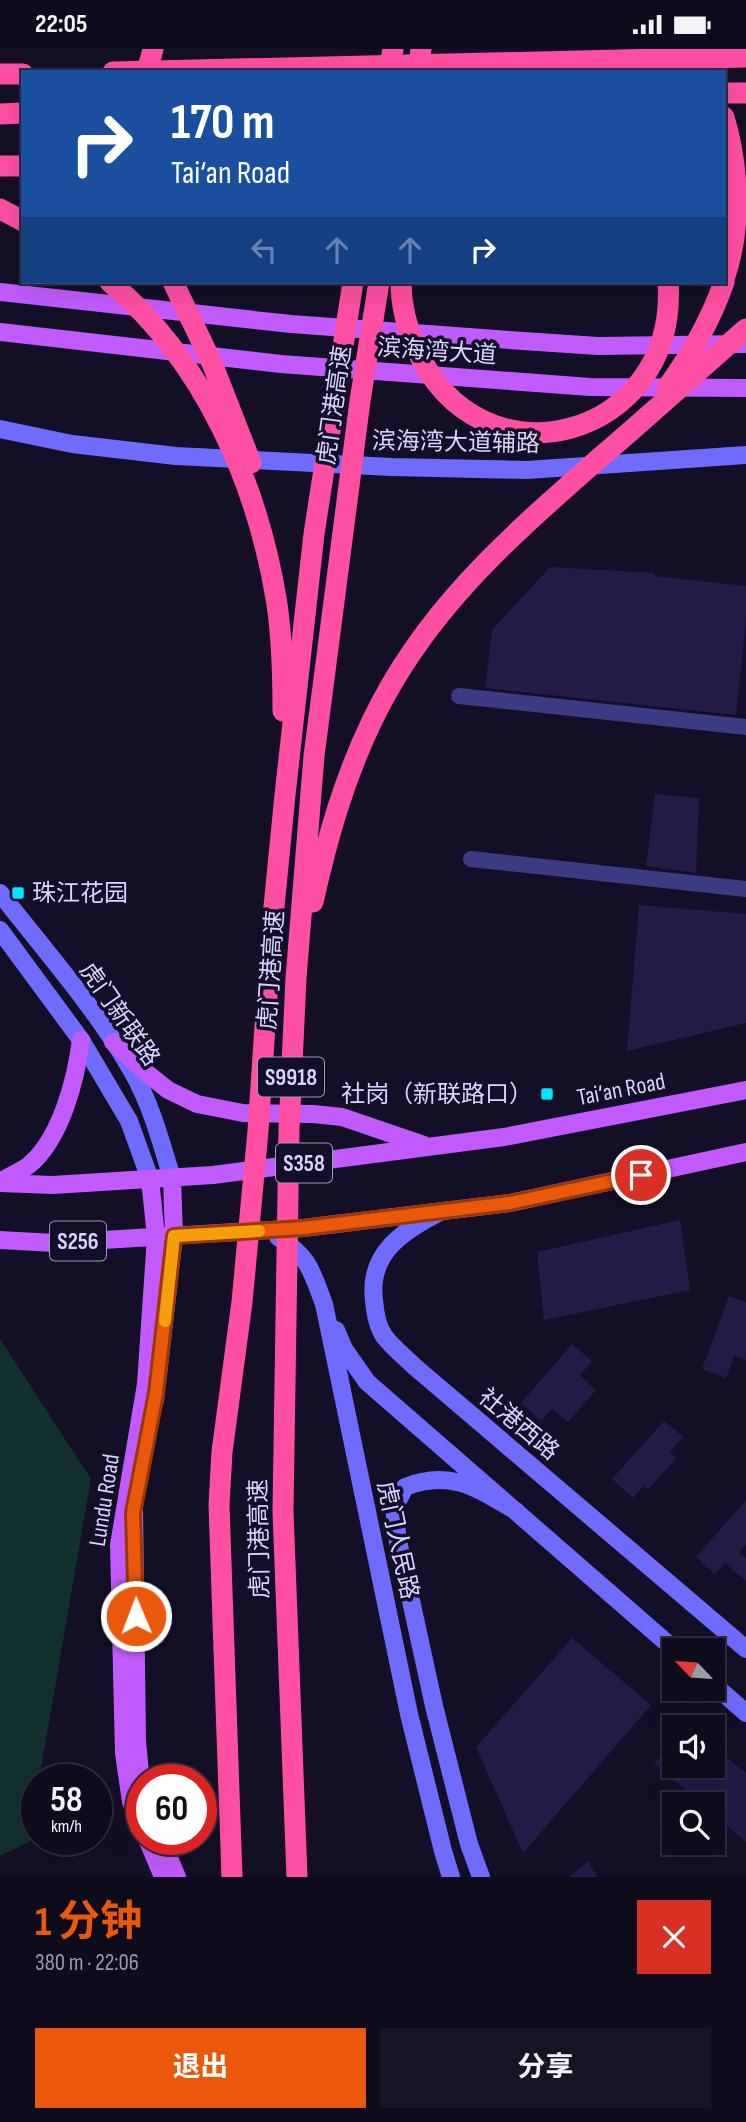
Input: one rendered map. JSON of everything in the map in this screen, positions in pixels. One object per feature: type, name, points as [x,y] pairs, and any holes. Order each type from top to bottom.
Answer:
[{"type":"highway","points":[[148,70],[153,49]]},
{"type":"highway","points":[[389,70],[393,49]]},
{"type":"highway","points":[[418,70],[421,49]]},
{"type":"highway","points":[[696,49],[706,70]]},
{"type":"highway","points":[[197,70],[746,57]]},
{"type":"highway","points":[[0,75],[21,74]]},
{"type":"highway","points":[[726,93],[746,93]]},
{"type":"highway","points":[[0,114],[21,113]]},
{"type":"highway","points":[[726,124],[736,181],[735,225],[726,271]]},
{"type":"highway","points":[[0,166],[21,166]]},
{"type":"highway","points":[[0,209],[21,220]]},
{"type":"highway","points":[[112,284],[156,327],[187,367],[213,409],[234,454],[251,501],[265,548],[277,605]]},
{"type":"highway","points":[[174,284],[240,429],[260,488],[272,548],[277,605],[283,689],[285,795]]},
{"type":"highway","name":"虎门港高速","points":[[232,1877],[220,1476],[242,1302],[258,1131],[271,937],[314,534],[353,284]]},
{"type":"highway","name":"虎门港高速","points":[[297,1877],[283,1511],[289,1129],[296,978],[314,755],[360,401],[379,284]]},
{"type":"highway","points":[[401,284],[401,305],[413,341],[424,367],[441,390],[462,409],[487,423],[514,431],[542,433],[570,429],[597,419],[621,403],[641,383],[656,359],[666,333],[668,284]]},
{"type":"highway","points":[[632,430],[693,352],[713,312],[723,284]]},
{"type":"highway","points":[[296,978],[327,842],[347,780],[373,720],[405,663],[443,609],[486,560],[746,329]]},
{"type":"main road","name":"滨海湾大道","points":[[0,292],[328,326],[523,341],[598,346],[746,344]]},
{"type":"main road","name":"滨海湾大道","points":[[0,332],[323,367],[590,387],[746,388]]},
{"type":"main road","name":"滨海湾大道辅路","points":[[0,429],[72,444],[176,456],[391,467],[527,470],[746,455]]},
{"type":"main road","name":"虎门新联路","points":[[0,893],[133,1072],[151,1111],[172,1178]]},
{"type":"main road","name":"虎门新联路","points":[[0,930],[81,1040],[129,1121],[150,1179]]},
{"type":"main road","points":[[0,1182],[30,1164],[53,1135],[77,1069],[81,1040]]},
{"type":"main road","points":[[113,1042],[167,1090],[197,1104],[243,1113],[342,1117],[419,1144],[435,1146]]},
{"type":"main road","name":"Tai‘an Road","points":[[0,1182],[53,1185],[213,1175],[505,1137],[746,1090]]},
{"type":"main road","points":[[165,1236],[268,1230],[510,1203],[746,1152]]},
{"type":"main road","name":"Lundu Road","points":[[126,1767],[119,1545],[146,1384],[172,1178]]},
{"type":"main road","name":"Lundu Road","points":[[139,1764],[133,1513],[156,1393],[165,1236],[150,1179]]},
{"type":"main road","name":"社港西路","points":[[440,1212],[391,1242],[377,1264],[372,1289],[375,1315],[383,1335],[415,1367],[746,1649]]},
{"type":"main road","name":"虎门人民路","points":[[268,1230],[298,1250],[311,1269],[324,1304],[409,1714],[452,1877]]},
{"type":"main road","name":"S256","points":[[0,1240],[54,1243],[165,1236]]},
{"type":"main road","points":[[324,1304],[344,1349],[367,1382],[662,1639]]},
{"type":"main road","name":"虎门人民路","points":[[481,1877],[469,1844],[434,1706],[398,1541],[394,1509],[405,1487],[425,1479],[453,1480],[516,1511]]},
{"type":"main road","points":[[725,1694],[746,1713]]},
{"type":"main road","points":[[154,1855],[163,1877]]},
{"type":"main road","points":[[168,1855],[177,1877]]},
{"type":"street","points":[[459,696],[746,727]]},
{"type":"street","points":[[471,859],[746,889]]},
{"type":"green space","points":[[0,1339],[91,1479],[42,1764],[21,1764],[21,1846],[0,1856]]},
{"type":"building","points":[[550,567],[655,573],[655,576],[746,586],[746,622],[736,715],[485,688],[492,630]]},
{"type":"building","points":[[655,794],[699,798],[696,873],[646,866]]},
{"type":"building","points":[[639,905],[746,914],[746,1023],[627,1051]]},
{"type":"building","points":[[680,1220],[690,1290],[544,1320],[537,1252]]},
{"type":"building","points":[[729,1296],[746,1302],[746,1360],[734,1356],[726,1378],[702,1369]]},
{"type":"building","points":[[572,1344],[592,1361],[580,1376],[596,1390],[568,1422],[552,1409],[541,1421],[521,1403]]},
{"type":"building","points":[[664,1421],[683,1437],[670,1452],[676,1458],[648,1490],[643,1486],[633,1498],[612,1479]]},
{"type":"building","points":[[746,1500],[746,1544],[739,1552],[746,1558],[746,1581],[725,1563],[715,1574],[696,1557]]},
{"type":"building","points":[[572,1638],[651,1705],[523,1853],[476,1747]]},
{"type":"building","points":[[662,1754],[662,1770],[654,1763]]},
{"type":"building","points":[[725,1756],[746,1773],[746,1842],[725,1824],[725,1792],[688,1792],[672,1778],[725,1778]]},
{"type":"building","points":[[588,1861],[597,1877],[569,1877]]},
{"type":"slow traffic","points":[[165,1321],[174,1236],[259,1231]]},
{"type":"place","name":"珠江花园","points":[[18,893]]},
{"type":"place","name":"社岗（新联路口）","points":[[547,1094]]},
{"type":"route","points":[[136,1616],[133,1513],[156,1393],[174,1236],[303,1228],[510,1203],[641,1175]]}]
